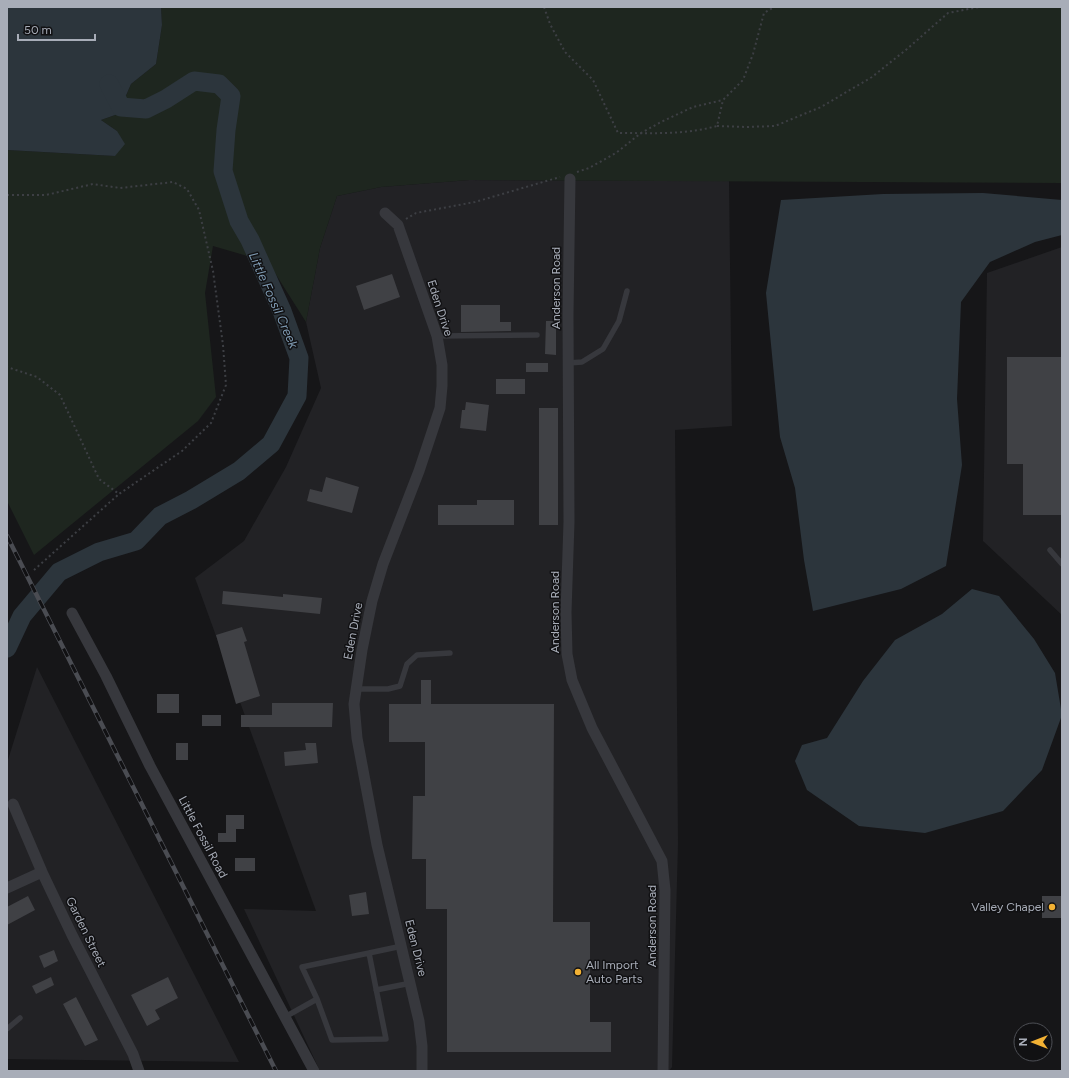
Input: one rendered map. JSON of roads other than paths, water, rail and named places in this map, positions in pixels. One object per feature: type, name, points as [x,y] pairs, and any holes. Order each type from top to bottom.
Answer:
[{"type":"street","name":"Anderson Road","points":[[570,176],[568,363],[569,522],[566,612],[567,654],[572,680],[592,728],[662,861],[666,890],[663,1071]]},
{"type":"street","name":"Eden Drive","points":[[385,213],[398,225],[437,336],[442,365],[442,386],[440,408],[419,471],[383,564],[372,601],[354,704],[357,738],[377,845],[419,1021],[422,1046],[422,1071]]},
{"type":"street","name":"Little Fossil Road","points":[[72,613],[106,676],[150,766],[314,1071]]},
{"type":"street","name":"Garden Street","points":[[13,804],[42,872],[72,935],[133,1054],[139,1071]]},
{"type":"street","points":[[7,888],[42,872]]},
{"type":"lane","points":[[568,363],[582,362],[603,349],[619,321],[627,290]]},
{"type":"lane","points":[[437,336],[537,335]]},
{"type":"lane","points":[[1050,550],[1062,564]]},
{"type":"lane","points":[[356,689],[388,689],[400,686],[407,664],[417,655],[450,653]]},
{"type":"lane","points":[[369,954],[386,1039],[332,1040],[317,999],[302,966],[369,954],[402,946]]},
{"type":"lane","points":[[376,990],[411,983]]},
{"type":"lane","points":[[285,1017],[317,999]]},
{"type":"lane","points":[[7,1029],[20,1018]]},
{"type":"waterway","name":"Little Fossil Creek","points":[[7,648],[22,616],[59,572],[99,552],[136,541],[160,516],[191,500],[239,471],[271,444],[297,396],[299,358],[282,311],[250,240],[239,221],[223,171],[226,130],[231,96],[219,84],[194,81],[166,99],[146,109],[121,107],[109,84]]},
{"type":"railway","points":[[7,536],[276,1071]]},
{"type":"place","name":"Valley Chapel","points":[[1052,907]]},
{"type":"place","name":"All Import Auto Parts","points":[[578,972]]}]
